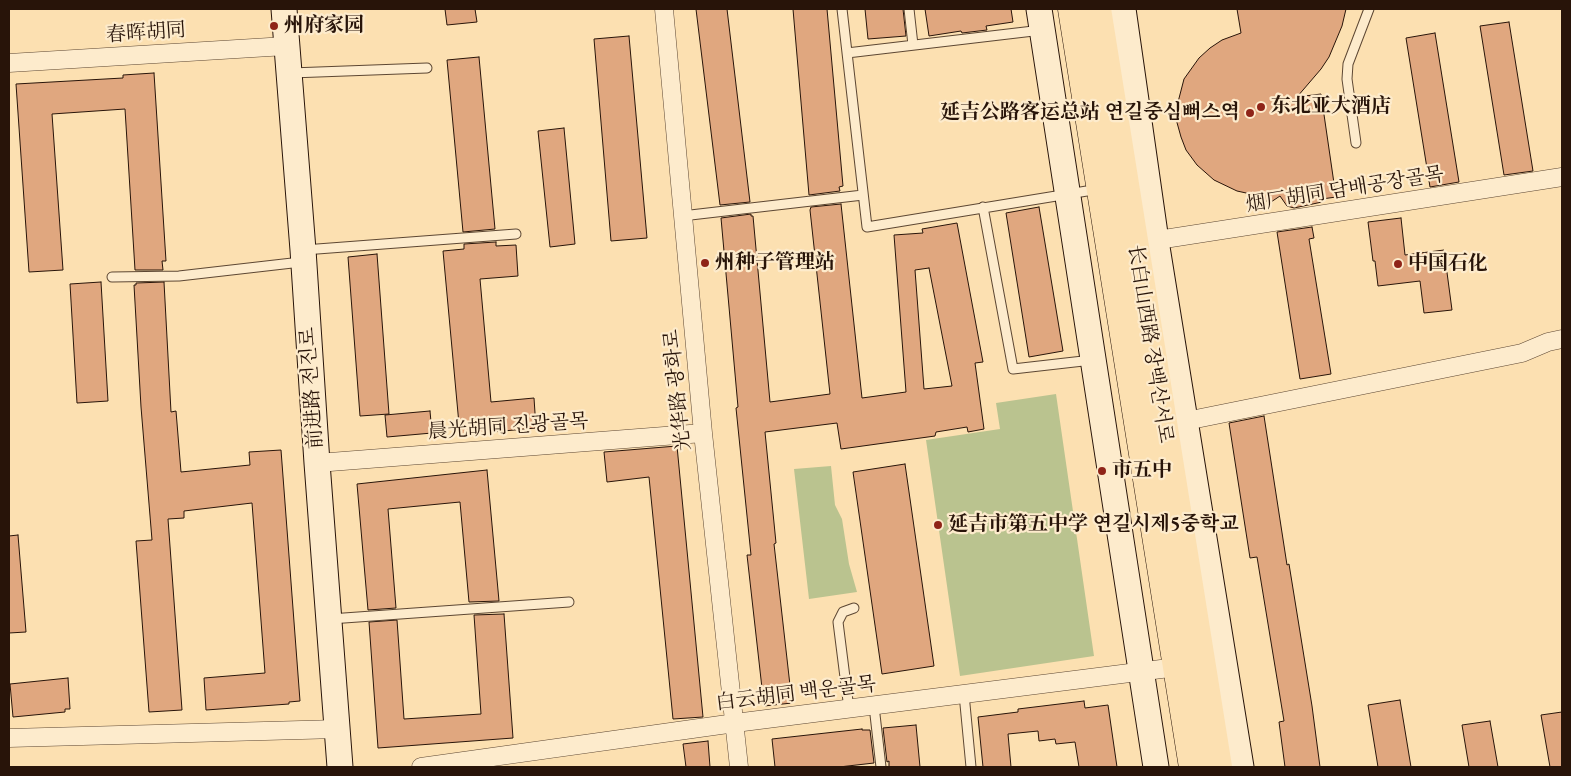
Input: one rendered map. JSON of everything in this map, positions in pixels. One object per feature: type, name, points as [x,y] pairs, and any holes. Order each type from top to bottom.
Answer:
[{"type":"main road","name":"长白山西路 장백산서로","points":[[1072,9],[1193,767]]},
{"type":"main road","name":"长白山西路 장백산서로","points":[[1097,9],[1145,242],[1218,767]]},
{"type":"street","name":"前进路 전진로","points":[[284,9],[304,256],[317,463],[340,767]]},
{"type":"street","name":"光华路 광화로","points":[[664,9],[703,433],[739,767]]},
{"type":"street","points":[[1123,9],[1145,242],[1186,422],[1241,767]]},
{"type":"street","points":[[1040,19],[1156,767]]},
{"type":"street","name":"春晖胡同","points":[[9,63],[286,46]]},
{"type":"street","name":"烟厂胡同 담배공장골목","points":[[1145,242],[1562,177]]},
{"type":"street","points":[[1186,422],[1522,353],[1548,342],[1562,339]]},
{"type":"street","name":"晨光胡同 진광골목","points":[[317,463],[703,433]]},
{"type":"street","name":"白云胡同 백운골목","points":[[421,767],[735,723],[1177,667]]},
{"type":"street","points":[[9,738],[338,729]]},
{"type":"lane","points":[[842,9],[867,227],[1101,188]]},
{"type":"lane","points":[[909,9],[913,45]]},
{"type":"lane","points":[[1356,143],[1347,79],[1348,64],[1369,9]]},
{"type":"lane","points":[[846,53],[913,45],[1040,19]]},
{"type":"lane","points":[[288,74],[427,68]]},
{"type":"lane","points":[[682,216],[863,195]]},
{"type":"lane","points":[[983,208],[1013,370],[1093,360]]},
{"type":"lane","points":[[112,277],[179,276],[304,256],[516,234]]},
{"type":"lane","points":[[329,619],[569,602]]},
{"type":"lane","points":[[849,709],[838,622],[843,612],[854,608]]},
{"type":"lane","points":[[964,694],[971,767]]},
{"type":"lane","points":[[874,706],[881,767]]},
{"type":"green space","points":[[1056,394],[1094,656],[960,676],[926,440],[1000,429],[996,403]]},
{"type":"green space","points":[[831,466],[835,505],[842,519],[849,564],[857,592],[809,599],[794,469]]},
{"type":"building","points":[[445,9],[475,9],[477,22],[447,25]]},
{"type":"building","points":[[696,9],[727,9],[750,202],[720,205]]},
{"type":"building","points":[[793,9],[827,9],[843,186],[839,187],[840,191],[809,195]]},
{"type":"building","points":[[865,9],[903,9],[906,36],[868,39]]},
{"type":"building","points":[[925,9],[1011,9],[1013,22],[986,26],[987,30],[962,33],[961,31],[929,36]]},
{"type":"building","name":"延吉公路客运总站 연길중심뻐스역","points":[[1237,9],[1346,9],[1342,26],[1329,57],[1297,97],[1321,94],[1336,197],[1322,199],[1322,202],[1294,208],[1287,206],[1280,196],[1271,202],[1266,201],[1260,196],[1237,191],[1214,180],[1197,165],[1186,150],[1176,119],[1177,106],[1184,79],[1199,58],[1210,48],[1222,40],[1241,33]]},
{"type":"building","points":[[1509,22],[1533,171],[1504,175],[1480,26]]},
{"type":"building","points":[[1435,33],[1459,182],[1430,187],[1406,38]]},
{"type":"building","points":[[629,36],[647,238],[611,241],[594,39]]},
{"type":"building","points":[[479,57],[495,229],[463,232],[447,60]]},
{"type":"building","points":[[154,73],[166,261],[162,261],[163,270],[135,270],[125,109],[52,114],[63,270],[29,272],[16,84],[123,78],[123,75]]},
{"type":"building","points":[[564,128],[575,244],[550,247],[538,131]]},
{"type":"building","points":[[841,204],[862,398],[906,392],[894,235],[923,233],[922,229],[957,223],[983,362],[975,363],[984,429],[968,432],[967,427],[936,432],[935,436],[841,449],[837,423],[765,432],[776,543],[774,544],[792,703],[764,706],[747,555],[751,555],[736,408],[738,407],[721,218],[751,214],[753,216],[770,402],[830,394],[811,207]],"holes":[[[929,268],[952,386],[924,389],[915,270]]]},
{"type":"building","points":[[1039,207],[1063,351],[1029,357],[1006,213]]},
{"type":"building","points":[[1401,218],[1405,255],[1444,250],[1452,310],[1424,313],[1420,281],[1378,286],[1368,222]]},
{"type":"building","points":[[1312,227],[1314,238],[1309,239],[1331,374],[1300,379],[1277,232]]},
{"type":"building","points":[[496,242],[496,246],[516,245],[518,276],[480,279],[491,402],[534,398],[536,428],[460,435],[443,251],[464,249],[464,244]]},
{"type":"building","points":[[377,254],[389,414],[360,416],[348,257]]},
{"type":"building","points":[[101,282],[108,401],[77,403],[70,284]]},
{"type":"building","points":[[164,282],[171,412],[176,411],[181,472],[250,465],[249,452],[281,450],[300,701],[289,702],[289,704],[206,710],[204,678],[265,673],[252,503],[184,511],[184,518],[168,519],[182,710],[149,712],[136,541],[152,540],[141,407],[134,285],[136,283]]},
{"type":"building","points":[[430,411],[432,433],[387,437],[385,415]]},
{"type":"building","points":[[1264,416],[1287,565],[1289,564],[1312,706],[1320,767],[1285,767],[1279,722],[1284,721],[1257,557],[1250,558],[1229,423]]},
{"type":"building","points":[[677,446],[703,717],[673,719],[649,477],[607,482],[604,452]]},
{"type":"building","points":[[905,464],[934,666],[882,674],[853,472]]},
{"type":"building","points":[[487,470],[499,601],[469,602],[460,502],[388,509],[396,608],[368,610],[357,484]]},
{"type":"building","points":[[18,535],[26,632],[9,633],[9,536]]},
{"type":"building","points":[[504,614],[513,738],[378,748],[369,622],[397,620],[404,719],[481,714],[474,615]]},
{"type":"building","points":[[68,678],[70,709],[65,709],[65,712],[13,717],[10,684]]},
{"type":"building","points":[[1400,700],[1411,767],[1378,767],[1368,705]]},
{"type":"building","points":[[1084,701],[1085,708],[1108,705],[1117,767],[1079,767],[1075,742],[1056,744],[1055,739],[1039,741],[1038,731],[1008,734],[1011,767],[983,767],[978,717],[1018,712],[1018,709]]},
{"type":"building","points":[[1562,712],[1562,767],[1550,767],[1541,715]]},
{"type":"building","points":[[1490,721],[1498,767],[1469,767],[1462,725]]},
{"type":"building","points":[[916,725],[920,767],[889,767],[883,728]]},
{"type":"building","points":[[862,729],[870,730],[874,763],[839,767],[775,767],[772,739]]},
{"type":"building","points":[[708,741],[710,767],[686,767],[683,744]]},
{"type":"place","name":"州府家园","points":[[274,26]]},
{"type":"place","name":"东北亚大酒店","points":[[1261,107]]},
{"type":"place","name":"延吉公路客运总站 연길중심뻐스역","points":[[1250,113]]},
{"type":"place","name":"州种子管理站","points":[[705,263]]},
{"type":"place","name":"中国石化","points":[[1398,264]]},
{"type":"place","name":"市五中","points":[[1102,471]]},
{"type":"place","name":"延吉市第五中学 연길시제5중학교","points":[[938,525]]}]
